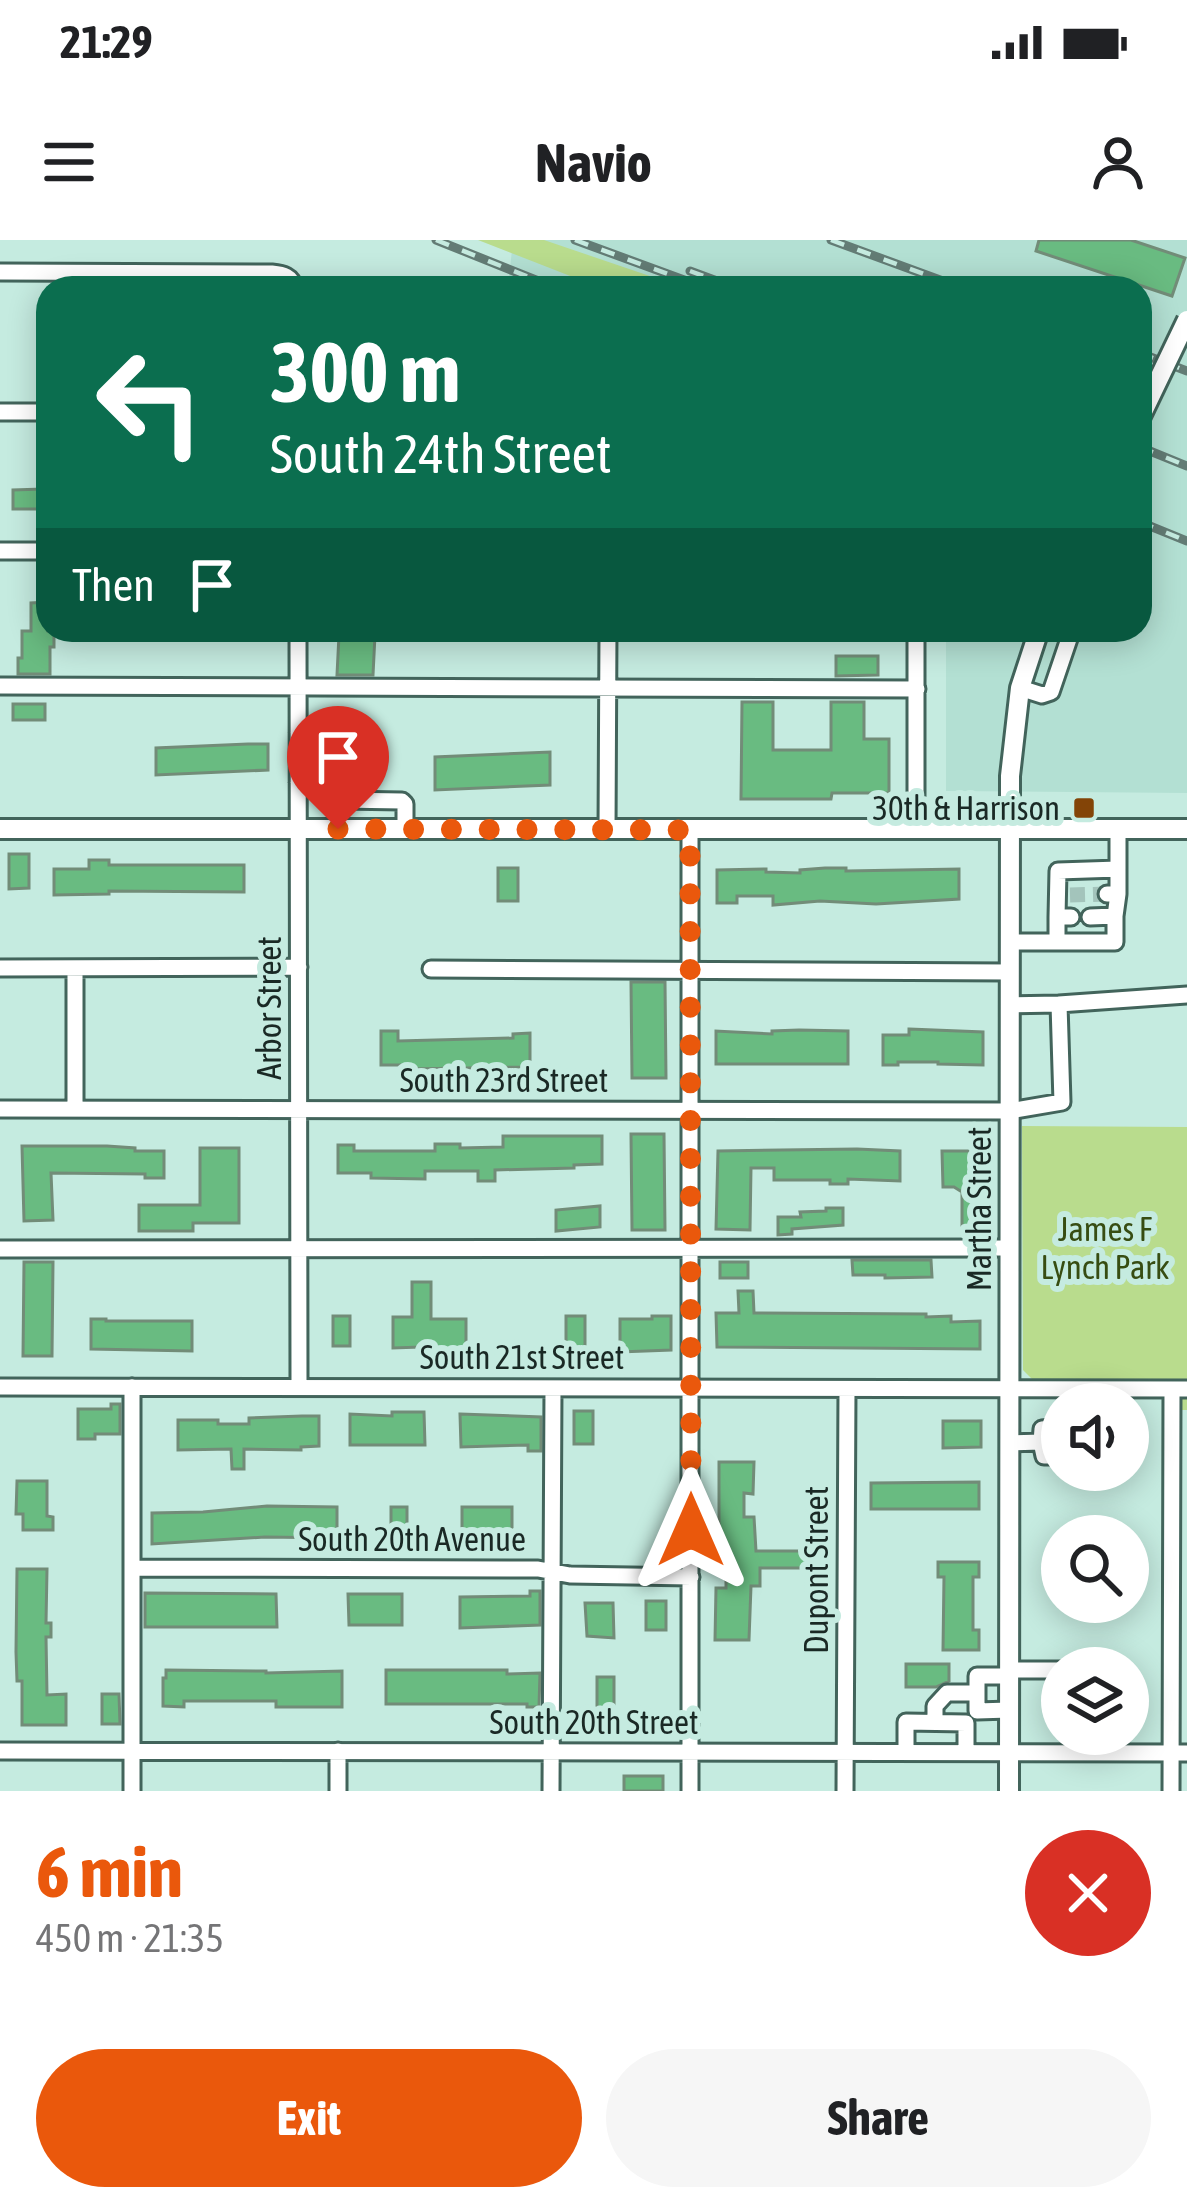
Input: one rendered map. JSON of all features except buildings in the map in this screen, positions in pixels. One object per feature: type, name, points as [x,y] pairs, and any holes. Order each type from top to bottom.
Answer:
[{"type":"main road","points":[[1152,393],[1187,320]]},
{"type":"main road","name":"Martha Street","points":[[1009,1791],[1008,829],[1019,688],[1035,642]]},
{"type":"main road","points":[[0,829],[1187,829]]},
{"type":"street","points":[[0,272],[278,276]]},
{"type":"street","points":[[0,412],[36,412]]},
{"type":"street","points":[[0,551],[36,551]]},
{"type":"street","name":"Arbor Street","points":[[298,642],[299,1387]]},
{"type":"street","points":[[607,830],[608,642]]},
{"type":"street","points":[[916,642],[916,830]]},
{"type":"street","points":[[1019,688],[1042,695],[1051,692],[1068,642]]},
{"type":"street","points":[[0,686],[917,688]]},
{"type":"street","points":[[298,732],[343,731],[344,754],[321,781],[298,782]]},
{"type":"street","points":[[338,829],[341,800],[402,801],[405,830]]},
{"type":"street","points":[[1009,942],[1115,942],[1118,828]]},
{"type":"street","points":[[690,830],[690,1791]]},
{"type":"street","points":[[1057,942],[1064,917],[1058,872],[1118,869]]},
{"type":"street","points":[[1090,917],[1115,916]]},
{"type":"street","points":[[0,968],[299,967]]},
{"type":"street","points":[[75,968],[75,1109]]},
{"type":"street","points":[[430,969],[1009,971]]},
{"type":"street","points":[[1009,1004],[1187,995]]},
{"type":"street","name":"South 23rd Street","points":[[0,1109],[1009,1111],[1062,1102],[1059,1004]]},
{"type":"street","points":[[0,1249],[1009,1248]]},
{"type":"street","name":"South 21st Street","points":[[0,1387],[1041,1392]]},
{"type":"street","points":[[132,1387],[132,1791]]},
{"type":"street","points":[[551,1791],[553,1388]]},
{"type":"street","name":"Dupont Street","points":[[845,1791],[847,1389]]},
{"type":"street","points":[[1171,1791],[1179,1753],[1180,1390]]},
{"type":"street","name":"South 21st Street","points":[[1149,1392],[1180,1390]]},
{"type":"street","points":[[1009,1443],[1041,1442]]},
{"type":"street","name":"South 20th Avenue","points":[[132,1568],[538,1568],[570,1576],[691,1577]]},
{"type":"street","points":[[966,1751],[977,1676],[1041,1671]]},
{"type":"street","points":[[935,1722],[935,1706],[947,1694],[973,1709]]},
{"type":"street","points":[[906,1752],[906,1722],[935,1722],[973,1709],[1009,1710]]},
{"type":"street","name":"South 20th Street","points":[[0,1751],[1041,1753]]},
{"type":"street","points":[[338,1751],[338,1791]]},
{"type":"shaded area","points":[[513,240],[1187,240],[1187,793],[946,791],[946,642],[1152,642],[1152,276],[509,276]]},
{"type":"green space","points":[[478,240],[544,240],[650,276],[570,276]]},
{"type":"green space","name":"James F Lynch Park","points":[[1022,1126],[1187,1127],[1187,1410],[1179,1410],[1179,1381],[1032,1379],[1023,1370]]},
{"type":"tunnel","points":[[1070,895],[1107,894]]},
{"type":"railway","points":[[436,240],[526,276]]},
{"type":"railway","points":[[575,240],[673,276]]},
{"type":"railway","points":[[831,240],[929,276]]},
{"type":"railway","points":[[690,271],[704,276]]},
{"type":"railway","points":[[1152,358],[1187,371]]},
{"type":"railway","points":[[1152,452],[1187,466]]},
{"type":"railway","points":[[1152,527],[1187,541]]},
{"type":"place","name":"30th & Harrison","points":[[1084,808]]},
{"type":"route","points":[[338,829],[690,830],[691,1530]]}]
